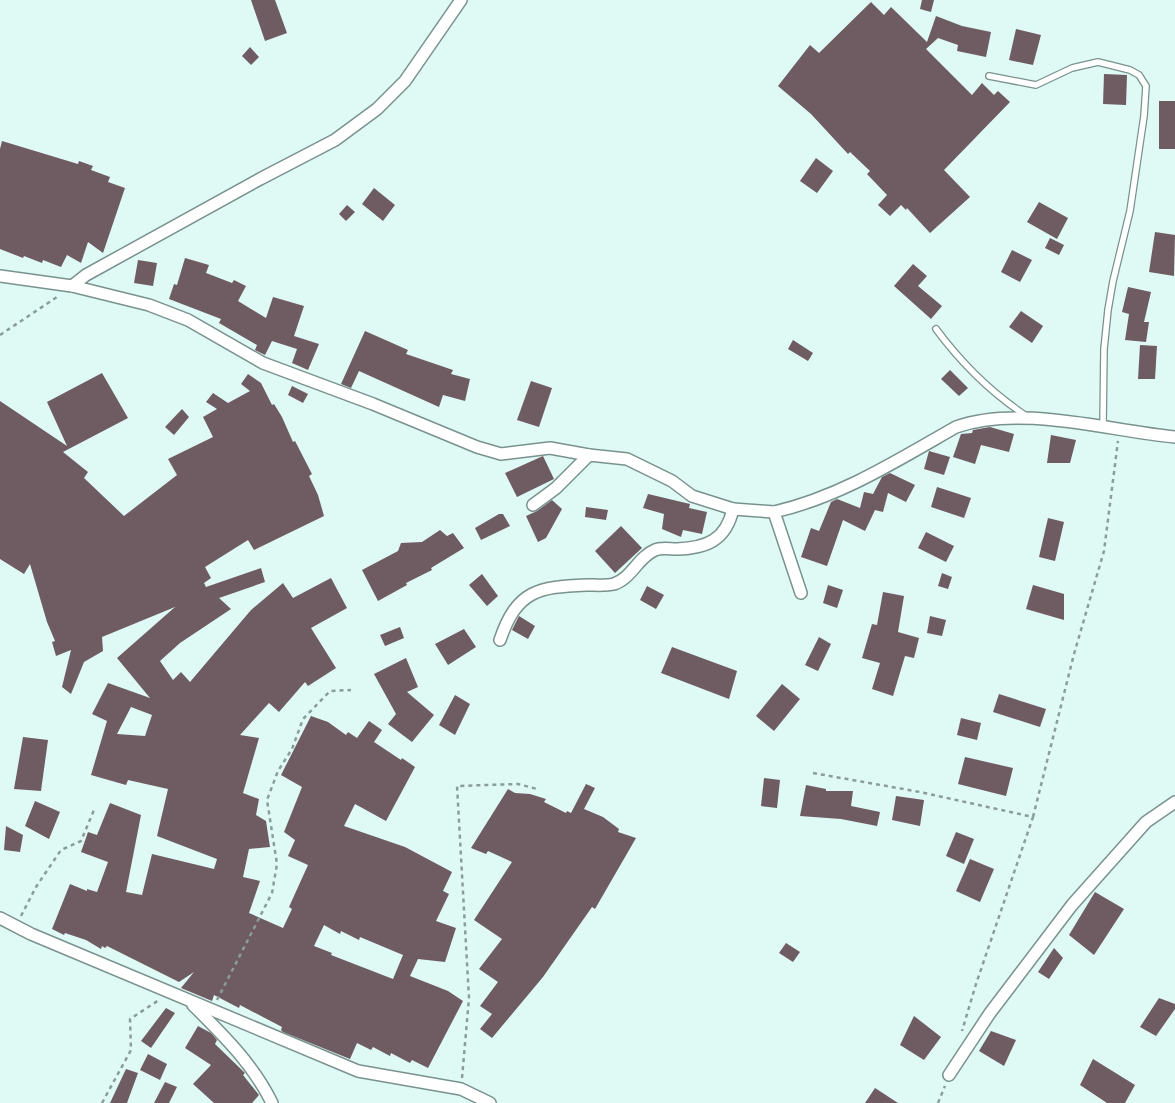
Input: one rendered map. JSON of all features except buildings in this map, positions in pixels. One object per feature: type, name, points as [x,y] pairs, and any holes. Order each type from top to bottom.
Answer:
[{"type":"street","points":[[72,286],[86,275],[195,214],[335,140],[377,109],[405,82],[461,0]]},
{"type":"street","points":[[0,276],[72,286],[149,305],[188,320],[263,363],[373,404],[477,447],[501,454],[550,448],[627,460],[672,481],[692,496],[733,508],[774,512],[805,504],[837,492],[956,427],[972,421],[1033,420],[1082,422],[1119,431],[1175,437]]},
{"type":"street","points":[[533,505],[556,488],[589,455]]},
{"type":"street","points":[[500,640],[508,619],[530,594],[550,588],[613,584],[624,579],[641,560],[656,549],[698,547],[708,544],[722,533],[730,522],[733,508]]},
{"type":"street","points":[[774,512],[801,592]]},
{"type":"street","points":[[950,1076],[1000,998],[1072,904],[1146,822],[1175,802]]},
{"type":"street","points":[[0,918],[188,1000],[358,1071],[461,1089],[490,1103]]},
{"type":"street","points":[[188,1000],[238,1050],[253,1070],[272,1103]]},
{"type":"lane","points":[[989,76],[1036,85],[1072,68],[1098,62],[1130,70],[1139,75],[1146,86],[1144,116],[1130,211],[1108,310],[1104,350],[1103,426]]},
{"type":"lane","points":[[936,329],[969,371],[989,389],[1033,420]]},
{"type":"path","points":[[0,335],[72,286]]},
{"type":"path","points":[[960,1039],[976,984],[1034,817],[1074,654],[1104,551],[1119,431]]},
{"type":"path","points":[[212,1010],[272,893],[277,864],[267,800],[278,771],[292,749],[303,719],[330,692],[351,690]]},
{"type":"path","points":[[813,773],[920,792],[1034,817]]},
{"type":"path","points":[[461,1089],[469,998],[457,786],[518,784],[537,789]]},
{"type":"path","points":[[16,926],[36,886],[61,850],[81,841],[94,810]]},
{"type":"path","points":[[102,1103],[131,1050],[130,1019],[171,992]]},
{"type":"path","points":[[938,1103],[950,1076]]}]
